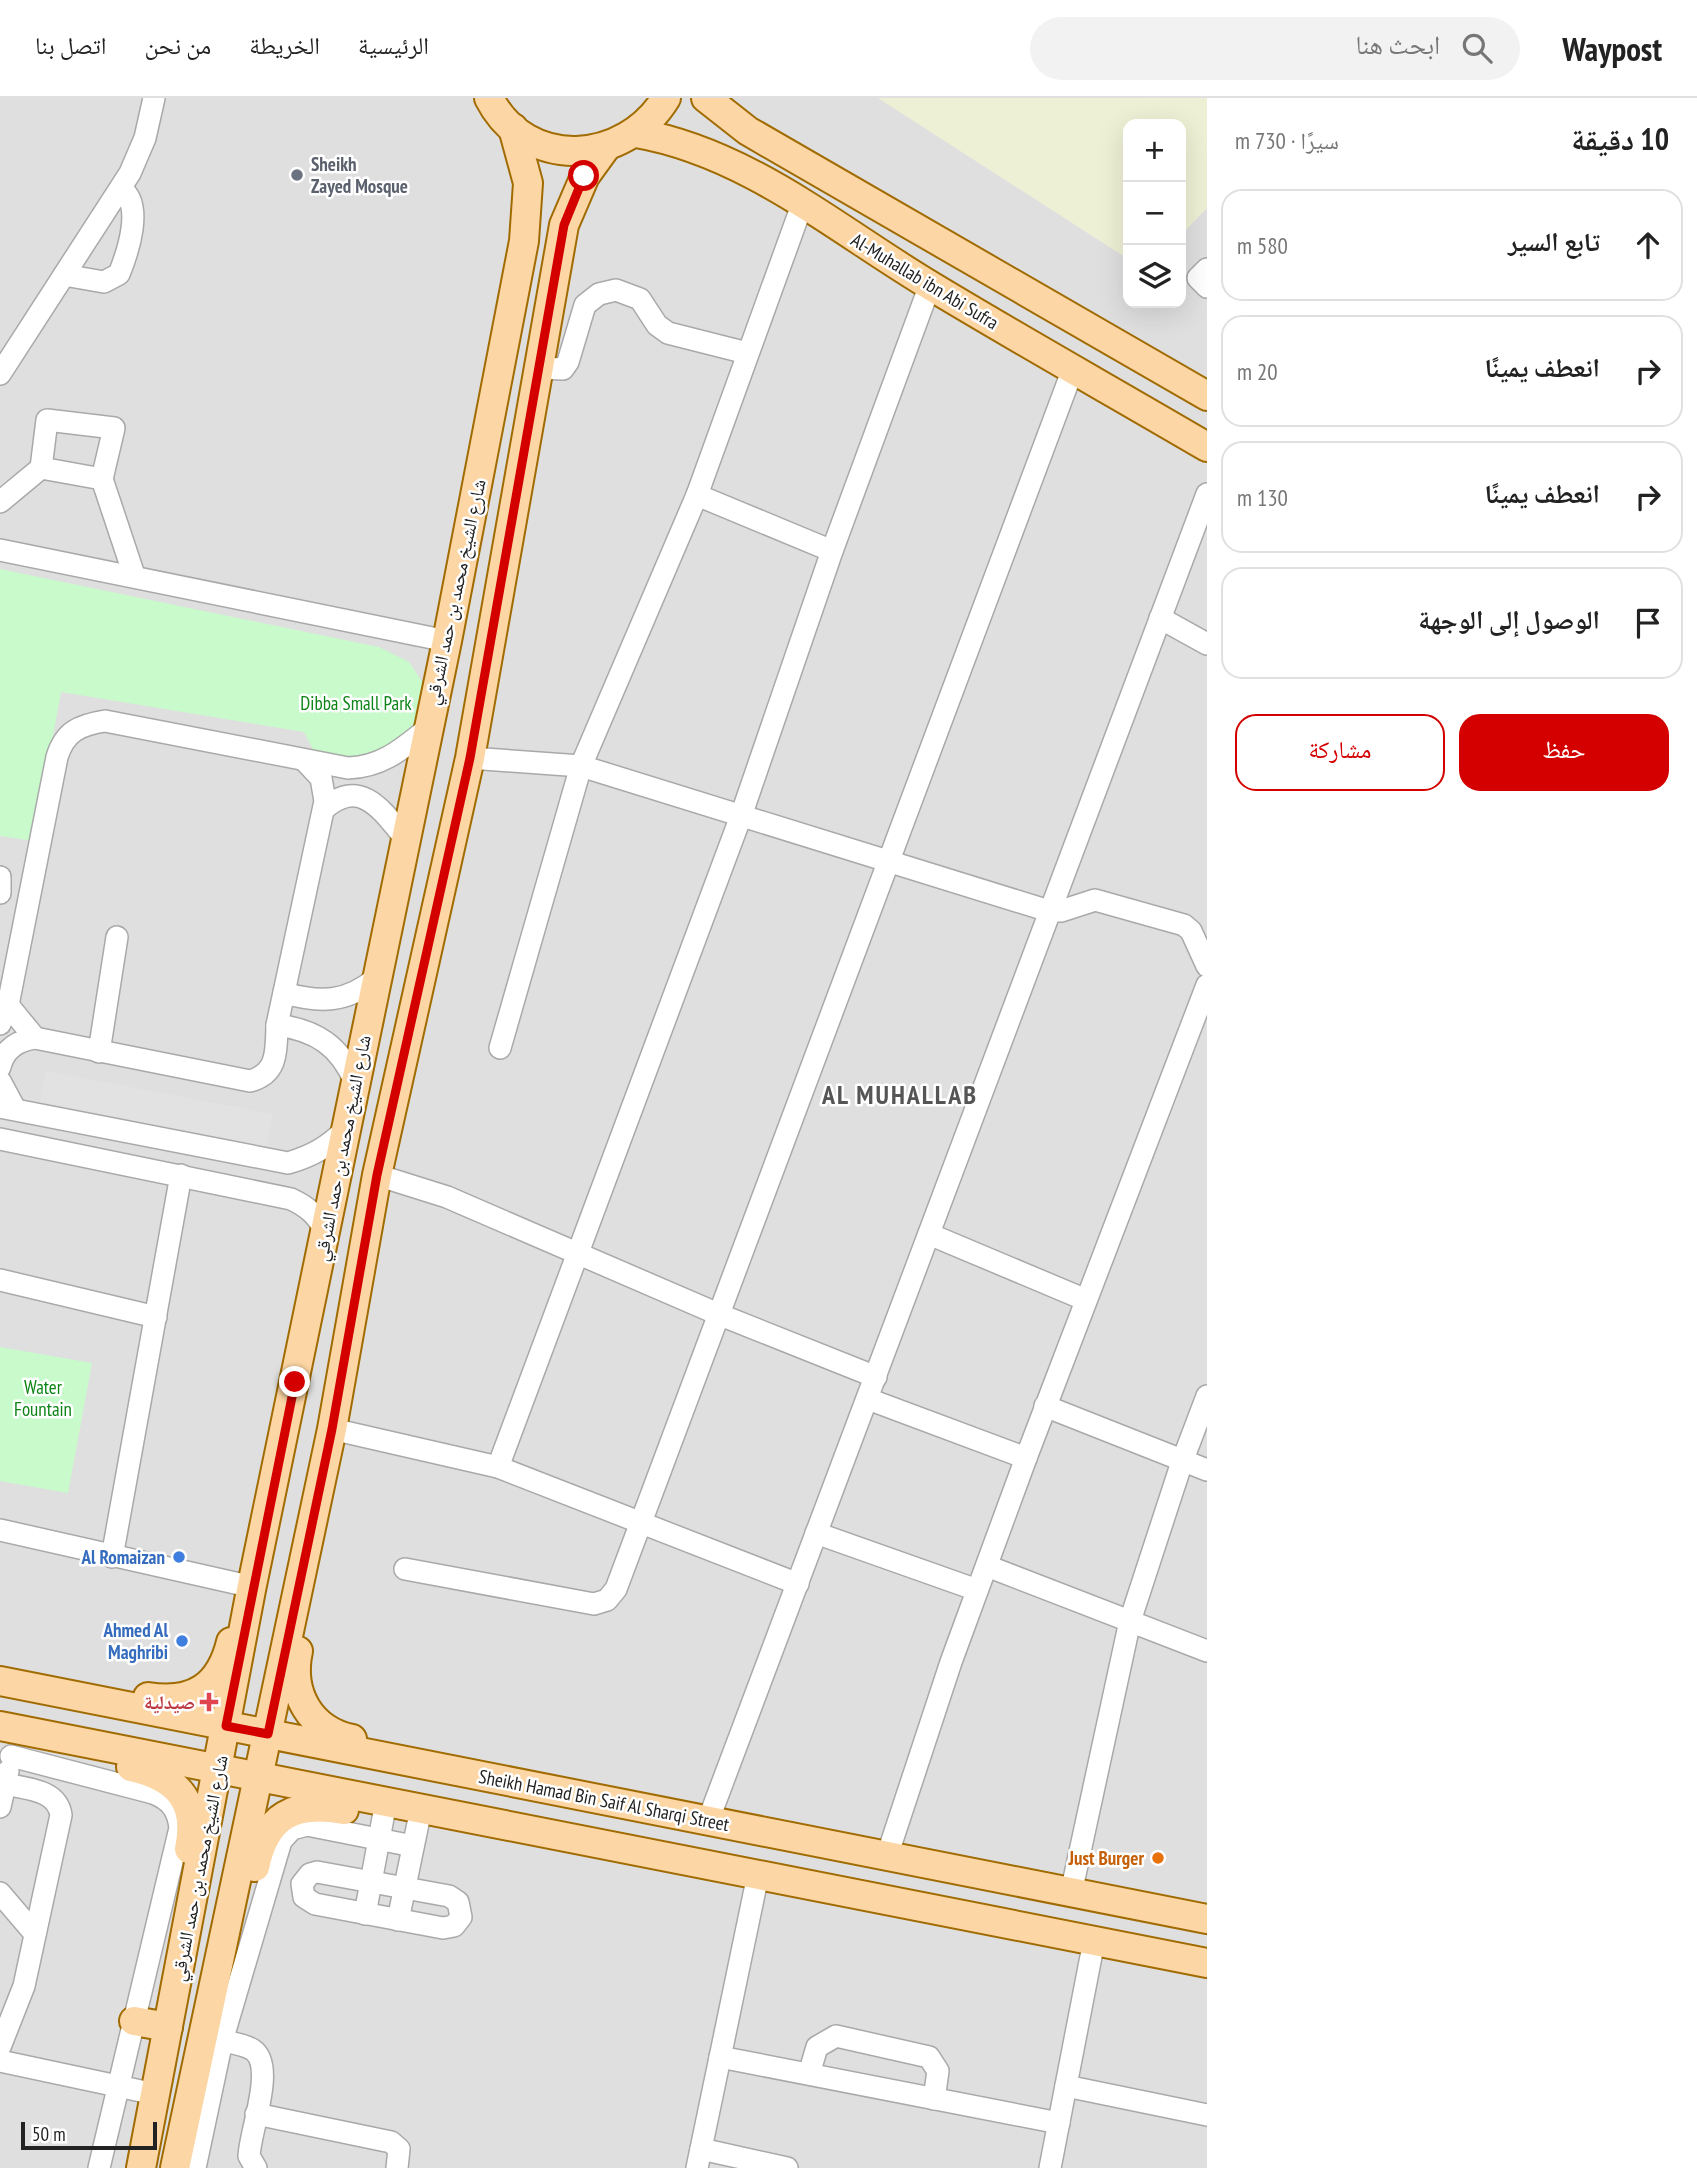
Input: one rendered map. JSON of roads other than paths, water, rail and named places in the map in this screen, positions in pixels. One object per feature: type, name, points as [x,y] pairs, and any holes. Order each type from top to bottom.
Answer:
[{"type":"main road","points":[[489,98],[513,128],[541,145],[590,151],[606,147],[635,133],[648,122],[666,98]]},
{"type":"main road","name":"Al-Muhallab ibn Abi Sufra","points":[[706,98],[748,131],[1207,396]]},
{"type":"main road","name":"شارع الشيخ محمد بن حمد الشرقي","points":[[141,2168],[263,1535],[404,837],[447,641],[527,222],[528,183],[513,128]]},
{"type":"main road","name":"Al-Muhallab ibn Abi Sufra","points":[[635,133],[679,142],[721,158],[930,285],[1207,447]]},
{"type":"main road","name":"شارع الشيخ محمد بن حمد الشرقي","points":[[175,2168],[332,1429],[377,1175],[470,758],[537,368],[570,208],[584,176],[606,147]]},
{"type":"main road","points":[[45,1690],[75,1686],[169,1700],[202,1690],[221,1669],[230,1647],[248,1564],[263,1535]]},
{"type":"main road","points":[[307,1549],[313,1583],[297,1658],[295,1681],[300,1698],[311,1715],[322,1727],[340,1737],[410,1752],[458,1772]]},
{"type":"main road","name":"Sheikh Hamad Bin Saif Al Sharqi Street","points":[[0,1681],[1207,1919]]},
{"type":"main road","points":[[15,1736],[260,1777],[383,1820]]},
{"type":"main road","points":[[15,1736],[69,1753],[156,1773],[170,1781],[180,1792],[194,1827],[182,1888],[183,1954]]},
{"type":"main road","points":[[219,1952],[245,1911],[258,1850],[268,1830],[283,1817],[316,1805],[418,1825],[457,1816],[1207,1963]]},
{"type":"main road","points":[[134,2021],[168,2027]]},
{"type":"street","points":[[0,374],[121,189],[145,138],[154,98]]},
{"type":"street","points":[[64,275],[104,282],[119,274],[134,210],[131,197],[121,189]]},
{"type":"street","points":[[500,1048],[581,766],[697,495],[802,205]]},
{"type":"street","points":[[1207,269],[1198,278],[1207,287]]},
{"type":"street","points":[[498,1467],[741,816],[832,551],[930,285]]},
{"type":"street","points":[[537,368],[556,371],[567,366],[585,305],[598,294],[616,290],[640,299],[657,325],[668,333],[747,353]]},
{"type":"street","points":[[405,1569],[594,1604],[607,1600],[616,1589],[1073,369]]},
{"type":"street","points":[[0,502],[41,468],[47,420],[114,428],[102,479],[134,576]]},
{"type":"street","points":[[41,468],[102,479]]},
{"type":"street","points":[[708,1821],[1207,494]]},
{"type":"street","points":[[697,495],[832,551]]},
{"type":"street","points":[[0,550],[447,641]]},
{"type":"street","points":[[1160,618],[1207,644]]},
{"type":"street","points":[[305,761],[316,772],[323,786],[324,809],[284,993],[274,1062],[265,1075],[250,1080],[34,1038],[4,1014],[57,757],[61,743],[70,732],[86,724],[105,721],[348,768],[369,766],[397,753],[427,729]]},
{"type":"street","points":[[470,758],[581,766],[1049,911],[1061,911],[1095,900],[1184,925],[1191,931],[1207,966]]},
{"type":"street","points":[[324,809],[347,797],[364,798],[379,807],[404,837]]},
{"type":"street","points":[[0,877],[0,893]]},
{"type":"street","points":[[99,1052],[117,937]]},
{"type":"street","points":[[284,993],[306,999],[336,1000],[364,988],[376,978]]},
{"type":"street","points":[[887,1856],[977,1590],[1207,985]]},
{"type":"street","points":[[278,1025],[300,1028],[329,1043],[349,1068],[355,1083]]},
{"type":"street","points":[[0,1067],[7,1051],[15,1044],[34,1038]]},
{"type":"street","points":[[0,1081],[7,1108],[273,1161],[288,1163],[310,1157],[329,1145],[346,1129]]},
{"type":"street","points":[[0,1139],[266,1194],[306,1206],[318,1217],[326,1232]]},
{"type":"street","points":[[266,1194],[273,1161]]},
{"type":"street","points":[[112,1557],[181,1175]]},
{"type":"street","points":[[377,1175],[447,1197],[718,1314],[876,1377]]},
{"type":"street","points":[[929,1234],[1086,1300]]},
{"type":"street","points":[[0,1280],[156,1317]]},
{"type":"street","points":[[1071,1893],[1130,1621],[1182,1462],[1207,1396]]},
{"type":"street","points":[[868,1399],[1026,1458]]},
{"type":"street","points":[[1045,1406],[1207,1470]]},
{"type":"street","points":[[332,1429],[498,1467],[798,1584]]},
{"type":"street","points":[[0,1530],[244,1585]]},
{"type":"street","points":[[816,1533],[977,1590]]},
{"type":"street","points":[[987,1566],[1207,1651]]},
{"type":"street","points":[[0,1807],[15,1736],[165,1797],[179,1816],[180,1828],[99,2168]]},
{"type":"street","points":[[0,2046],[20,2001],[61,1821],[60,1809],[49,1795],[5,1784]]},
{"type":"street","points":[[365,1914],[383,1820]]},
{"type":"street","points":[[195,2168],[222,2041],[278,1848],[286,1834],[307,1825],[383,1820],[418,1825],[398,1920]]},
{"type":"street","points":[[317,1872],[405,1888],[454,1898],[461,1907],[461,1917],[449,1928],[365,1914],[309,1902],[302,1891],[302,1884],[310,1874],[317,1872]]},
{"type":"street","points":[[758,1875],[699,2159],[787,2168]]},
{"type":"street","points":[[0,1893],[35,1934]]},
{"type":"street","points":[[1050,2168],[1094,1941]]},
{"type":"street","points":[[809,2074],[817,2046],[829,2038],[844,2037],[929,2057],[938,2070],[934,2098]]},
{"type":"street","points":[[222,2041],[251,2048],[261,2060],[263,2075],[249,2156],[256,2168]]},
{"type":"street","points":[[720,2057],[1059,2123]]},
{"type":"street","points":[[0,2061],[155,2094]]},
{"type":"street","points":[[1066,2086],[1207,2115]]},
{"type":"street","points":[[256,2114],[391,2142],[399,2149],[397,2168]]},
{"type":"place","name":"Sheikh Zayed Mosque","points":[[297,175]]},
{"type":"place","name":"Al Romaizan","points":[[179,1557]]},
{"type":"place","name":"Ahmed Al Maghribi","points":[[182,1641]]},
{"type":"place","name":"صيدلية","points":[[209,1702]]},
{"type":"place","name":"Just Burger","points":[[1158,1858]]},
{"type":"district","name":"AL MUHALLAB","points":[[900,1094]]},
{"type":"park label","name":"Dibba Small Park","points":[[356,703]]},
{"type":"park label","name":"Water Fountain","points":[[43,1398]]}]
